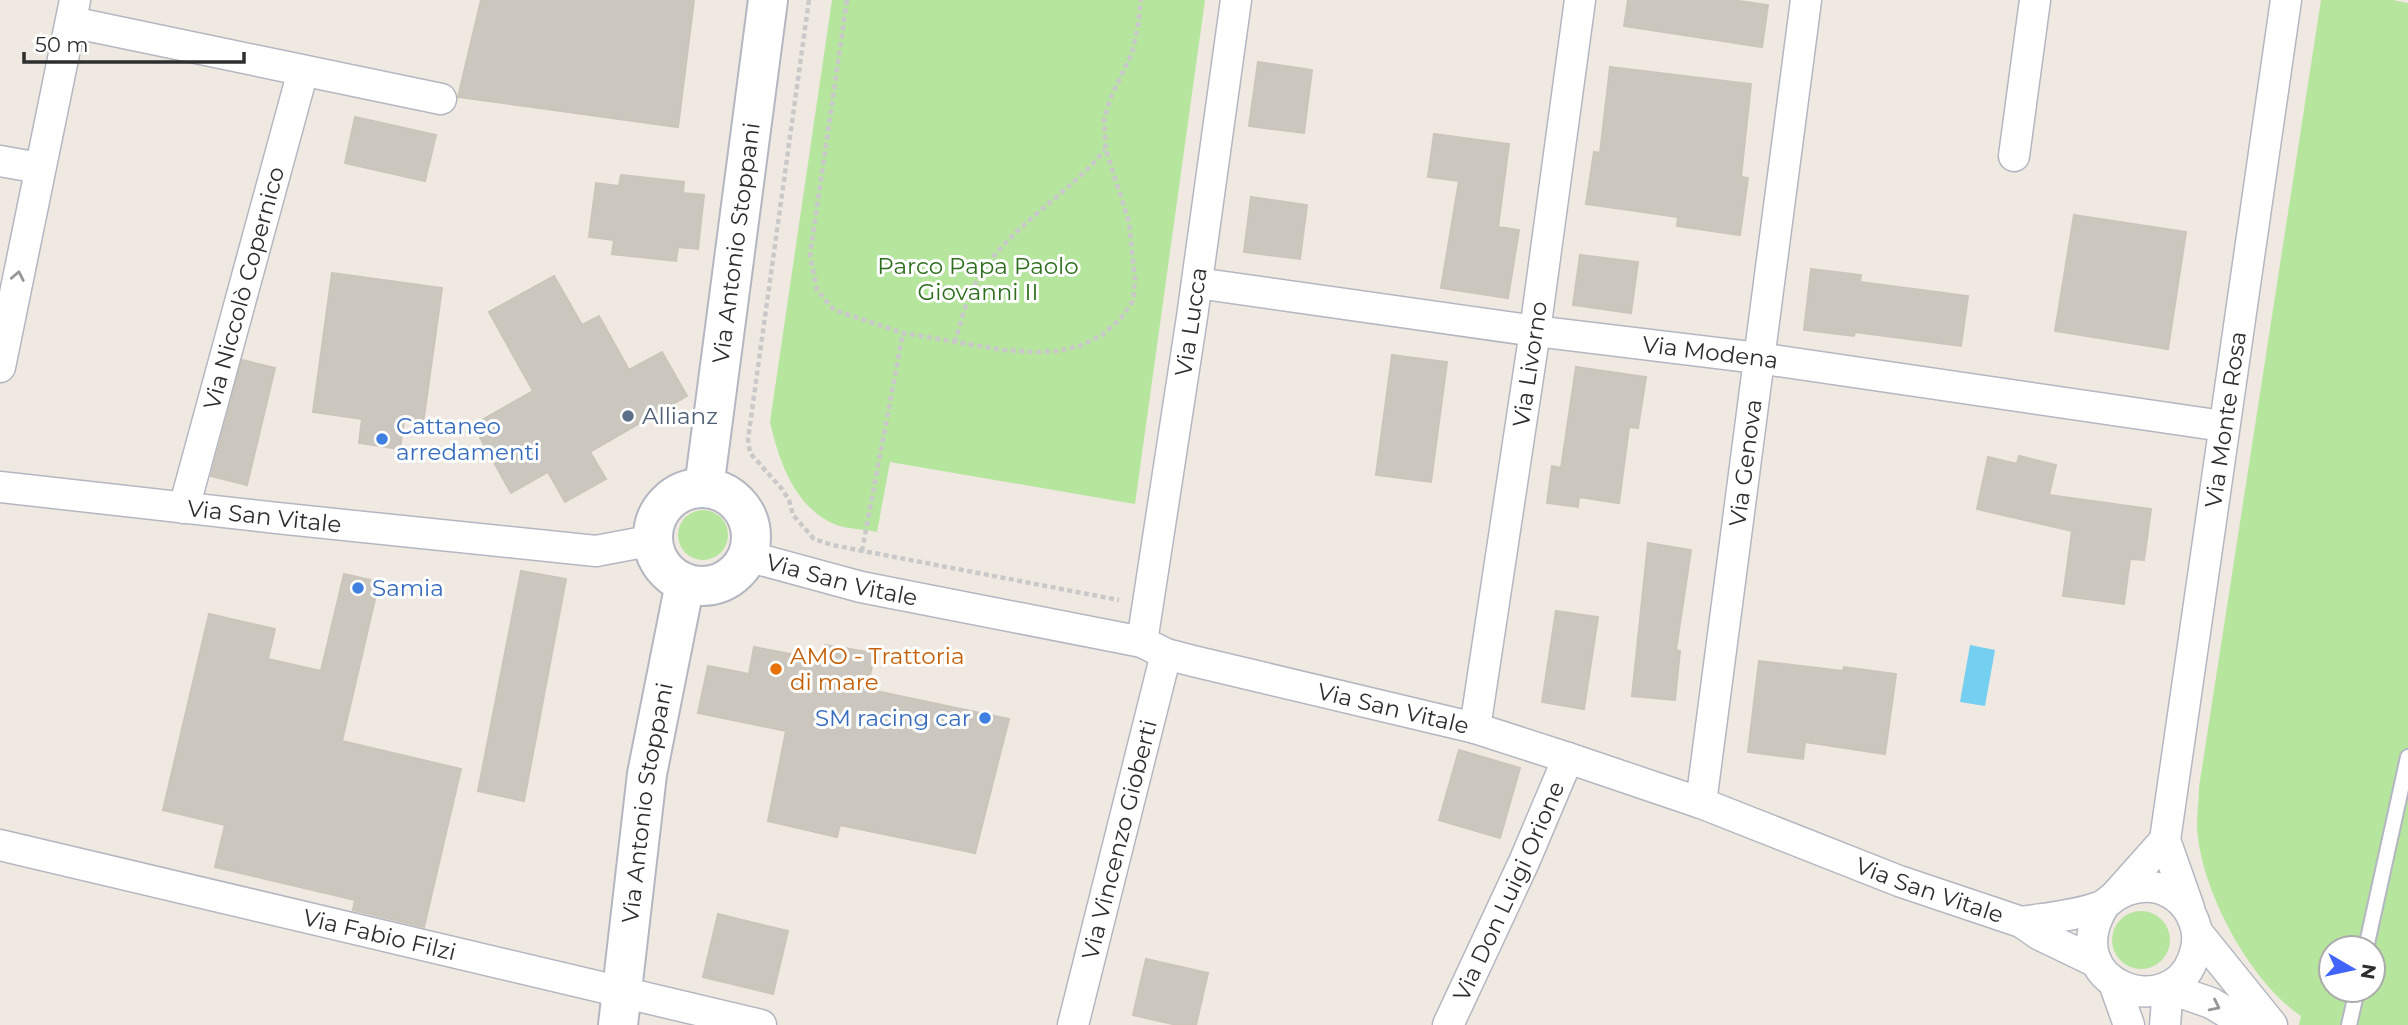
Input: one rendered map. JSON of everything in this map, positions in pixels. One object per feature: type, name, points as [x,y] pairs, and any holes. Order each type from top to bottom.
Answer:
[{"type":"street","name":"Via Antonio Stoppani","points":[[704,488],[768,0]]},
{"type":"street","name":"Via Lucca","points":[[1154,648],[1197,283],[1236,0]]},
{"type":"street","name":"Via Livorno","points":[[1475,727],[1535,331],[1580,0]]},
{"type":"street","name":"Via Genova","points":[[1702,803],[1806,0]]},
{"type":"street","points":[[2014,156],[2035,0]]},
{"type":"street","name":"Via Monte Rosa","points":[[2193,920],[2165,840],[2286,0]]},
{"type":"street","points":[[0,367],[73,11],[303,71],[441,99]]},
{"type":"street","name":"Via Niccolò Copernico","points":[[184,508],[303,71]]},
{"type":"street","points":[[0,161],[40,168]]},
{"type":"street","name":"Via Modena","points":[[1197,283],[1535,331],[1758,358],[2223,426]]},
{"type":"street","name":"Via San Vitale","points":[[0,487],[596,551],[654,541]]},
{"type":"street","points":[[704,488],[733,498],[750,524],[751,540],[741,568],[719,583],[705,586],[685,583],[668,572],[660,562],[654,541],[657,520],[664,507],[675,496],[688,490],[704,488]]},
{"type":"street","name":"Via San Vitale","points":[[747,556],[861,587],[1154,648],[1475,727],[1702,803],[1899,881],[2021,922],[2105,972]]},
{"type":"street","name":"Via Antonio Stoppani","points":[[620,1009],[647,774],[685,583]]},
{"type":"street","name":"Via Vincenzo Gioberti","points":[[1073,1025],[1154,648]]},
{"type":"street","name":"Via Don Luigi Orione","points":[[1448,1025],[1524,862],[1568,758]]},
{"type":"street","points":[[2129,1025],[2105,972],[2093,956],[2094,922],[2165,840]]},
{"type":"street","name":"Via Fabio Filzi","points":[[0,845],[620,1009],[761,1025]]},
{"type":"street","points":[[2110,901],[2132,889],[2156,888],[2175,896],[2260,1020]]},
{"type":"street","name":"Via San Vitale","points":[[2021,922],[2073,914],[2110,901]]},
{"type":"street","points":[[2165,1025],[2168,988],[2188,971],[2198,942],[2193,920]]},
{"type":"street","points":[[2105,972],[2142,991],[2168,988],[2260,1020]]},
{"type":"lane","points":[[2369,934],[2408,757]]},
{"type":"lane","points":[[2349,1025],[2354,1004]]},
{"type":"path","points":[[809,0],[748,439],[750,453],[782,489],[789,500],[793,515],[814,539],[862,551],[903,333]]},
{"type":"path","points":[[847,0],[810,256],[817,290],[834,310],[903,333],[1003,350],[1057,351],[1080,346],[1102,335],[1120,319],[1133,301],[1133,249],[1122,195],[1106,150],[1104,120],[1110,99],[1132,54],[1141,0]]},
{"type":"path","points":[[955,342],[975,283],[990,261],[1025,222],[1089,170],[1106,150]]},
{"type":"green space","name":"Parco Papa Paolo Giovanni II","points":[[832,0],[1205,0],[1135,504],[890,462],[877,532],[839,526],[820,516],[808,506],[790,481],[770,422]]},
{"type":"green space","points":[[2321,0],[2392,0],[2408,3],[2408,1025],[2299,1025],[2301,1016],[2263,980],[2230,931],[2207,876],[2197,825],[2199,787]]},
{"type":"green space","points":[[703,510],[720,518],[728,535],[720,552],[703,560],[686,552],[678,535],[686,518]]},
{"type":"green space","points":[[2141,911],[2162,919],[2170,940],[2162,961],[2141,969],[2120,961],[2112,940],[2120,919]]},
{"type":"water","points":[[1970,645],[1995,650],[1985,706],[1960,702]]},
{"type":"building","points":[[481,0],[694,0],[678,127],[458,97]]},
{"type":"building","points":[[1628,0],[1732,0],[1768,5],[1762,47],[1624,26]]},
{"type":"building","points":[[1258,62],[1312,70],[1304,133],[1249,126]]},
{"type":"building","points":[[1610,67],[1751,84],[1741,177],[1748,178],[1740,235],[1677,226],[1678,217],[1586,204],[1594,152],[1600,153]]},
{"type":"building","points":[[355,117],[436,135],[425,181],[345,163]]},
{"type":"building","points":[[1434,134],[1509,144],[1498,227],[1519,230],[1508,298],[1441,288],[1459,181],[1428,177]]},
{"type":"building","points":[[621,175],[684,182],[683,193],[704,195],[698,249],[678,247],[676,261],[612,254],[614,240],[589,237],[596,183],[619,186]]},
{"type":"building","points":[[1251,197],[1307,205],[1300,259],[1244,252]]},
{"type":"building","points":[[2074,215],[2186,232],[2168,349],[2055,331]]},
{"type":"building","points":[[1580,255],[1638,262],[1631,313],[1573,305]]},
{"type":"building","points":[[1811,269],[1861,275],[1860,282],[1968,296],[1961,346],[1855,332],[1854,336],[1804,330]]},
{"type":"building","points":[[332,273],[442,288],[423,424],[404,421],[400,449],[359,443],[362,419],[313,412]]},
{"type":"building","points":[[554,276],[582,325],[599,316],[629,370],[662,352],[687,396],[590,452],[606,479],[565,502],[548,472],[511,493],[473,425],[533,391],[489,312]]},
{"type":"building","points":[[1392,355],[1447,362],[1431,482],[1376,475]]},
{"type":"building","points":[[242,360],[275,368],[247,485],[211,476]]},
{"type":"building","points":[[1576,367],[1646,377],[1638,428],[1629,427],[1619,503],[1579,497],[1578,507],[1547,503],[1552,466],[1561,468]]},
{"type":"building","points":[[2019,456],[2056,465],[2049,495],[2151,509],[2144,560],[2130,559],[2124,604],[2063,596],[2072,531],[1977,509],[1988,457],[2017,464]]},
{"type":"building","points":[[1648,543],[1691,550],[1676,650],[1680,651],[1675,700],[1632,696]]},
{"type":"building","points":[[521,571],[566,579],[524,801],[478,791]]},
{"type":"building","points":[[344,574],[379,582],[342,741],[461,769],[424,927],[353,910],[355,900],[215,867],[225,825],[163,810],[209,614],[275,629],[268,659],[321,671]]},
{"type":"building","points":[[1556,611],[1598,617],[1584,709],[1542,702]]},
{"type":"building","points":[[825,645],[875,653],[870,675],[874,679],[871,690],[1009,719],[975,853],[840,825],[837,837],[768,821],[786,731],[698,713],[708,666],[749,674],[754,647],[822,660]]},
{"type":"building","points":[[1759,661],[1896,674],[1885,754],[1805,742],[1803,759],[1748,752]]},
{"type":"building","points":[[1459,750],[1520,768],[1500,838],[1439,820]]},
{"type":"building","points":[[718,914],[788,931],[773,994],[703,977]]},
{"type":"building","points":[[1146,959],[1208,973],[1196,1025],[1177,1025],[1133,1015]]},
{"type":"place","name":"Allianz","points":[[628,416]]},
{"type":"place","name":"Cattaneo arredamenti","points":[[382,439]]},
{"type":"place","name":"Samia","points":[[358,588]]},
{"type":"place","name":"AMO - Trattoria di mare","points":[[776,669]]},
{"type":"place","name":"SM racing car","points":[[985,718]]}]
